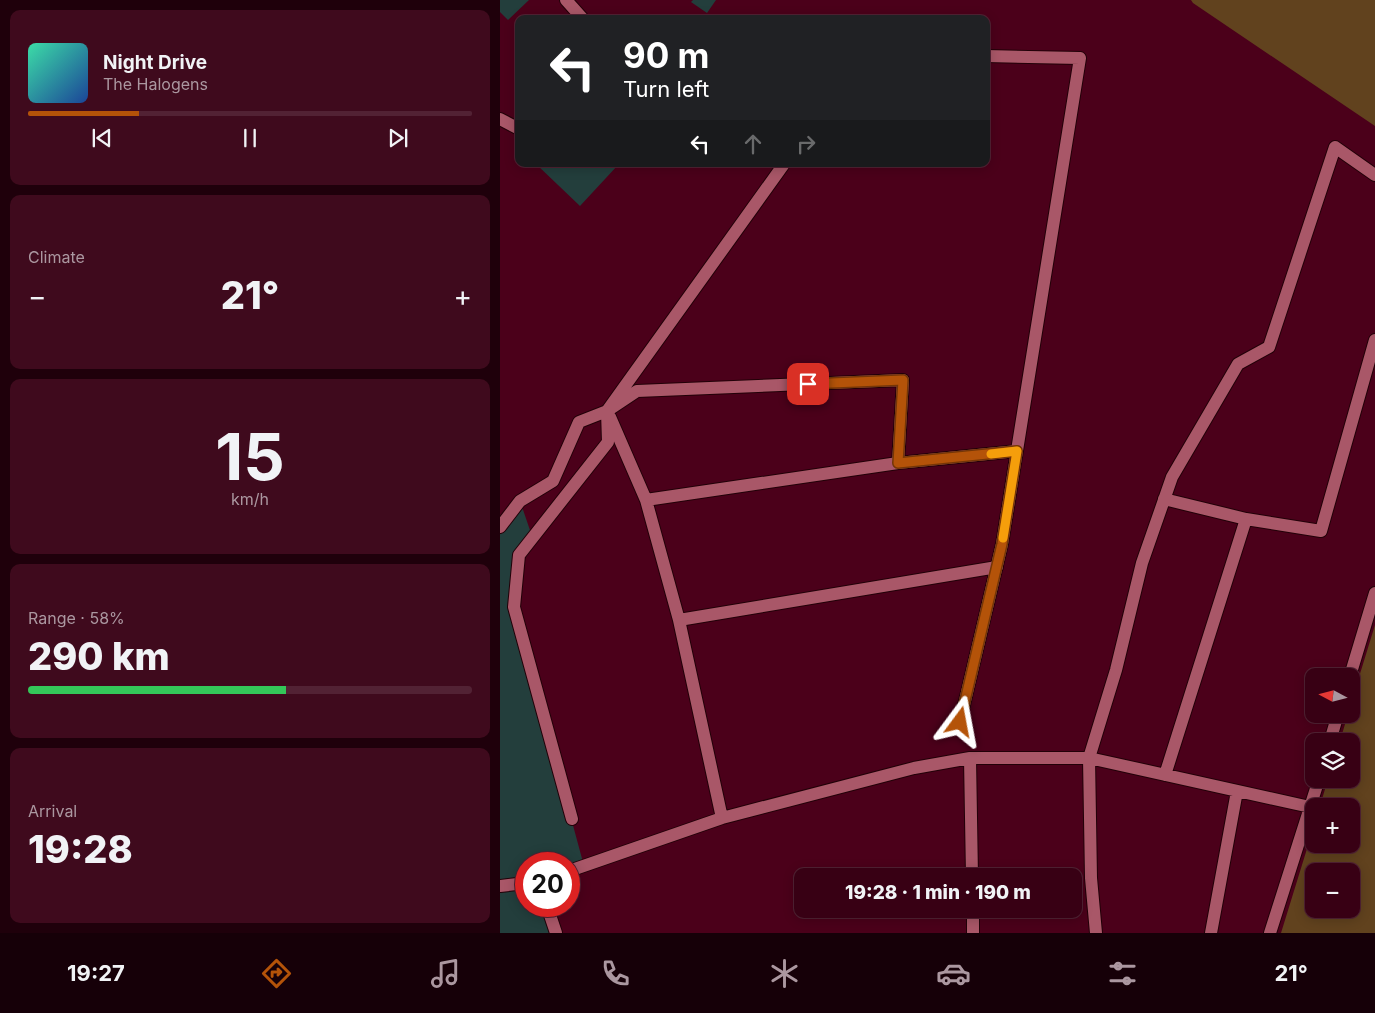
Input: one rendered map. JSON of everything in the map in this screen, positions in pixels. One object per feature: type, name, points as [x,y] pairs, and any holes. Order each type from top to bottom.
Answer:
[{"type":"lane","points":[[566,0],[579,15]]},
{"type":"lane","points":[[960,722],[1002,544],[1080,58],[990,56]]},
{"type":"lane","points":[[500,119],[515,127]]},
{"type":"lane","points":[[1096,933],[1091,878],[1088,758],[1116,670],[1142,562],[1172,477],[1238,364],[1269,347],[1336,146],[1375,175]]},
{"type":"lane","points":[[572,819],[514,607],[519,555],[608,442],[607,411],[782,167]]},
{"type":"lane","points":[[1164,499],[1246,519],[1321,531],[1375,340]]},
{"type":"lane","points":[[500,527],[520,501],[553,481],[579,422],[607,411],[637,391],[903,380],[898,463]]},
{"type":"lane","points":[[607,411],[646,500],[679,620],[722,818]]},
{"type":"lane","points":[[646,500],[898,463],[1017,451]]},
{"type":"lane","points":[[1165,775],[1246,519]]},
{"type":"lane","points":[[679,620],[996,567]]},
{"type":"lane","points":[[1352,668],[1375,593]]},
{"type":"lane","points":[[970,758],[972,868]]},
{"type":"lane","points":[[580,867],[722,818],[914,768],[970,758],[1088,758],[1305,806]]},
{"type":"lane","points":[[1211,933],[1237,791]]},
{"type":"lane","points":[[1270,933],[1305,823]]},
{"type":"lane","points":[[500,886],[515,884]]},
{"type":"lane","points":[[551,917],[556,933]]},
{"type":"lane","points":[[973,918],[973,933]]},
{"type":"shaded area","points":[[1191,0],[1375,0],[1375,126],[1193,3]]},
{"type":"shaded area","points":[[1375,625],[1375,933],[1281,933],[1306,853],[1360,853],[1360,798],[1322,798],[1325,788],[1360,788],[1360,733],[1342,733],[1345,723],[1360,723],[1360,674]]},
{"type":"building","points":[[500,0],[529,0],[508,20],[500,12]]},
{"type":"building","points":[[693,0],[716,0],[707,13],[691,2]]},
{"type":"building","points":[[539,167],[616,167],[580,206]]},
{"type":"building","points":[[520,501],[532,536],[519,555],[514,607],[584,866],[580,867],[580,852],[515,852],[515,917],[551,917],[556,933],[500,933],[500,527]]},
{"type":"slow traffic","points":[[991,454],[1017,451],[1003,538]]},
{"type":"route","points":[[808,384],[903,380],[898,463],[1017,451],[1002,544],[960,722]]}]
